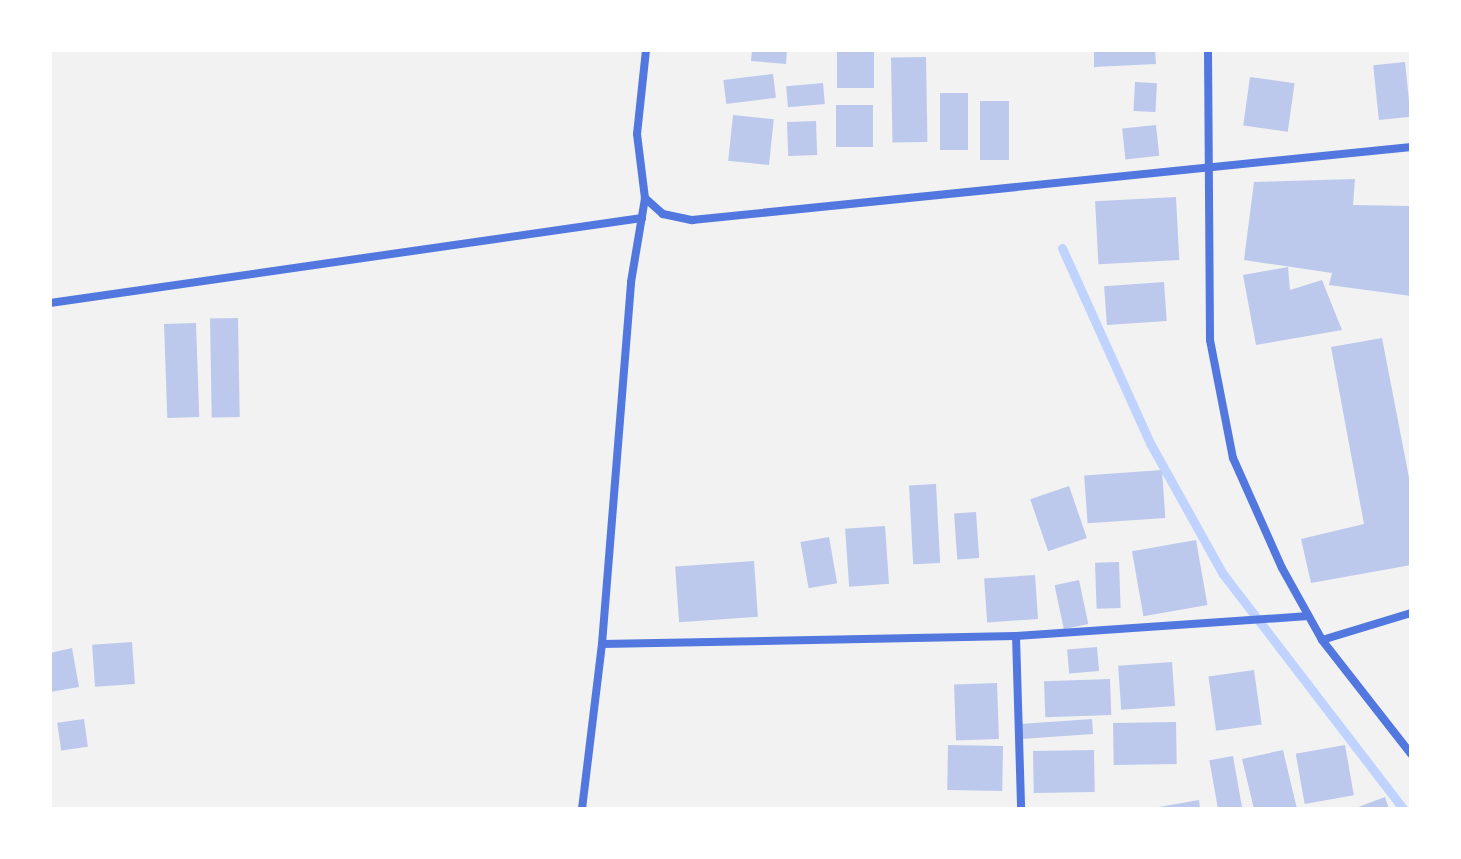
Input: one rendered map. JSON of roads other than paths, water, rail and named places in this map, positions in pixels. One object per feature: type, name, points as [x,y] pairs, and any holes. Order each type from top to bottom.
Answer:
[{"type":"street","points":[[582,809],[602,644],[631,282],[645,198],[637,134],[646,50]]},
{"type":"street","points":[[1208,50],[1212,171],[1210,340],[1233,458],[1322,640],[1411,754]]},
{"type":"street","points":[[645,198],[663,214],[692,220],[1212,171],[1411,147]]},
{"type":"street","points":[[50,303],[642,218]]},
{"type":"street","points":[[1322,640],[1411,613]]},
{"type":"street","points":[[602,644],[1016,636],[1308,616]]},
{"type":"street","points":[[1016,636],[1021,809]]},
{"type":"waterway","points":[[1062,248],[1150,443],[1223,574],[1403,809]]}]
